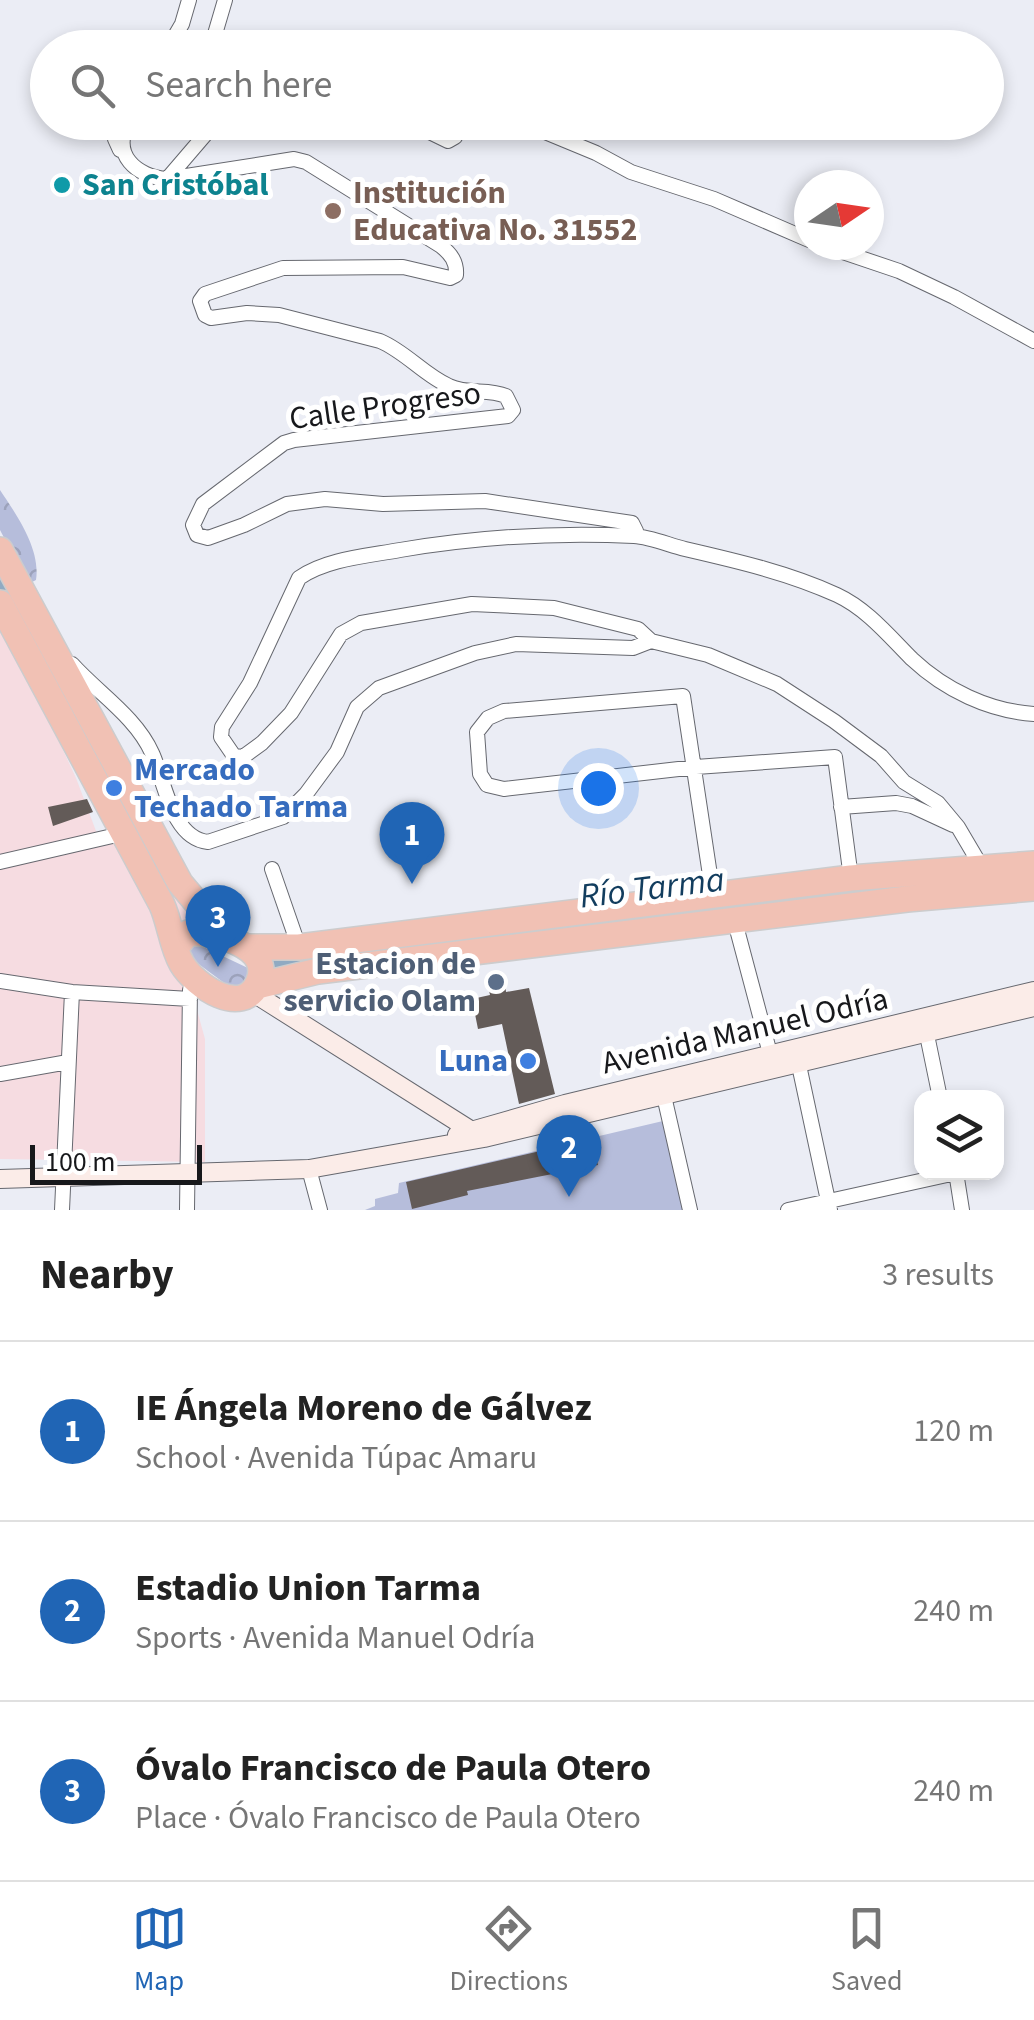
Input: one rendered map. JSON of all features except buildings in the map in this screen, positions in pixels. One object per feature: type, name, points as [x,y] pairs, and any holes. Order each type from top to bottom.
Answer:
[{"type":"highway","points":[[0,550],[180,883],[258,963],[261,973],[255,989]]},
{"type":"highway","points":[[4,618],[162,905],[193,990],[231,998],[318,971],[907,898],[1034,888]]},
{"type":"highway","points":[[176,947],[188,934],[299,947],[850,878],[1034,864]]},
{"type":"main road","points":[[255,989],[476,1134]]},
{"type":"main road","name":"Avenida Manuel Odría","points":[[926,1028],[1034,991]]},
{"type":"main road","name":"Avenida Manuel Odría","points":[[0,1178],[308,1168],[431,1147],[798,1057],[1034,1008]]},
{"type":"main road","name":"Avenida Manuel Odría","points":[[606,1102],[664,1096],[773,1063]]},
{"type":"street","points":[[178,30],[189,0]]},
{"type":"street","points":[[214,30],[224,0]]},
{"type":"street","points":[[116,140],[138,172],[149,178],[168,179],[201,140]]},
{"type":"street","points":[[125,140],[127,159]]},
{"type":"street","points":[[565,140],[631,172],[714,198],[794,233]]},
{"type":"street","name":"Calle Progreso","points":[[168,179],[294,158],[441,246],[449,252],[456,268],[456,275],[450,278],[403,267],[283,268],[205,294],[200,308],[211,318],[280,315],[380,341],[449,386],[506,396],[512,410],[508,416],[452,425],[366,430],[284,444],[203,504],[193,526],[197,535],[208,538],[244,526],[286,504],[325,499],[383,504],[486,501],[632,523],[636,531],[632,536]]},
{"type":"street","points":[[866,260],[899,271],[1034,341]]},
{"type":"street","points":[[982,866],[938,803],[904,782],[881,756],[777,684],[708,656],[651,641],[638,629],[554,608],[472,604],[361,623],[342,634],[291,713],[262,743],[243,756],[234,756],[222,737],[222,727],[250,682],[298,578],[317,568],[497,536],[632,536],[759,566],[840,596],[868,615],[945,685],[976,700],[1034,714]]},
{"type":"street","points":[[4,618],[43,629],[94,689],[142,735],[184,831],[201,842],[283,816],[306,794],[337,752],[357,707],[379,688],[475,653],[516,644],[633,648],[651,641]]},
{"type":"street","points":[[713,895],[696,767],[683,696],[504,711],[488,718],[477,732],[480,774],[487,785],[504,788],[696,767],[835,756],[850,878]]},
{"type":"street","points":[[841,808],[912,806],[958,827]]},
{"type":"street","points":[[0,862],[122,834]]},
{"type":"street","points":[[272,870],[299,947]]},
{"type":"street","points":[[735,922],[773,1063]]},
{"type":"street","points":[[0,981],[72,992],[193,990],[186,1210]]},
{"type":"street","points":[[62,1210],[72,992]]},
{"type":"street","points":[[926,1028],[938,1090]]},
{"type":"street","points":[[798,1057],[829,1205]]},
{"type":"street","points":[[0,1074],[68,1062]]},
{"type":"street","points":[[664,1096],[690,1210]]},
{"type":"street","points":[[308,1168],[320,1210]]},
{"type":"street","points":[[788,1210],[829,1205],[928,1180]]},
{"type":"street","points":[[957,1180],[962,1210]]},
{"type":"shaded area","points":[[0,632],[43,707],[96,831],[116,841],[33,649],[45,646],[196,914],[190,925],[179,918],[181,952],[205,1039],[205,1162],[0,1159]]},
{"type":"green space","points":[[0,490],[20,521],[35,556],[36,580],[30,583],[0,530]]},
{"type":"green space","points":[[191,941],[250,969],[252,981],[231,988],[185,954]]},
{"type":"green space","points":[[663,1121],[683,1210],[365,1210],[375,1206],[375,1199],[398,1193],[399,1183]]},
{"type":"waterway","points":[[0,578],[15,605]]},
{"type":"waterway","name":"Río Tarma","points":[[799,900],[929,884]]},
{"type":"waterway","name":"Río Tarma","points":[[276,959],[293,962],[334,958]]},
{"type":"place","name":"San Cristóbal","points":[[62,185]]},
{"type":"place","name":"Institución Educativa No. 31552","points":[[333,211]]},
{"type":"place","name":"Mercado Techado Tarma","points":[[114,788]]},
{"type":"place","name":"IE Ángela Moreno de Gálvez","points":[[412,884]]},
{"type":"place","name":"Óvalo Francisco de Paula Otero","points":[[218,967]]},
{"type":"place","name":"Estacion de servicio Olam","points":[[496,982]]},
{"type":"place","name":"Luna","points":[[528,1061]]},
{"type":"place","name":"Estadio Union Tarma","points":[[569,1197]]}]
